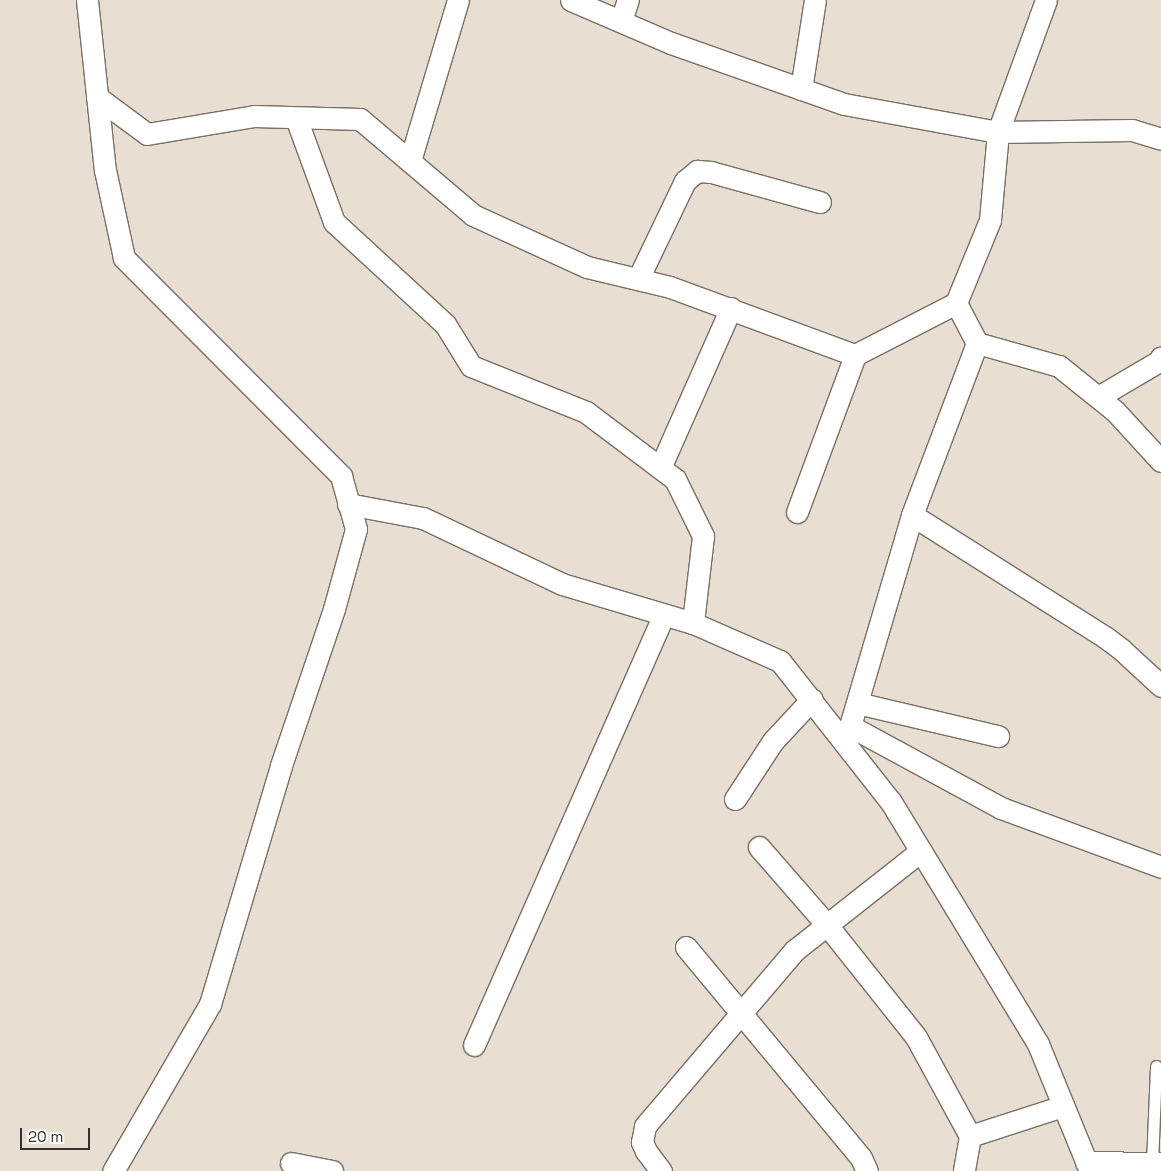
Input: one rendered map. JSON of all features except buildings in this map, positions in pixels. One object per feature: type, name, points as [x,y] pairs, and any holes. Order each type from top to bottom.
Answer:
[{"type":"street","points":[[87,0],[105,170],[124,258],[340,476],[356,528],[334,609],[281,766],[210,1004],[113,1171]]},
{"type":"street","points":[[410,162],[458,0]]},
{"type":"street","points":[[571,0],[671,43],[844,104],[998,132],[1132,130],[1161,139]]},
{"type":"street","points":[[621,21],[628,0]]},
{"type":"street","points":[[801,89],[815,0]]},
{"type":"street","points":[[797,512],[855,355],[956,303],[990,220],[998,132],[1046,0]]},
{"type":"street","points":[[97,97],[147,134],[254,116],[360,119],[473,215],[587,267],[670,287],[855,355]]},
{"type":"street","points":[[296,118],[334,222],[445,324],[472,366],[586,412],[675,479],[702,536],[692,623]]},
{"type":"street","points":[[638,279],[685,181],[697,171],[711,172],[820,202]]},
{"type":"street","points":[[956,303],[977,343],[1058,366],[1115,411],[1161,461]]},
{"type":"street","points":[[660,468],[731,308]]},
{"type":"street","points":[[846,733],[857,703],[912,515],[977,343]]},
{"type":"street","points":[[1098,397],[1159,361],[1161,357]]},
{"type":"street","points":[[348,504],[423,518],[562,584],[692,623],[780,661],[812,699],[846,733],[891,802],[1038,1044],[1088,1166],[1156,1163]]},
{"type":"street","points":[[912,515],[1105,637],[1161,686]]},
{"type":"street","points":[[474,1045],[664,615]]},
{"type":"street","points":[[734,799],[773,741],[812,699]]},
{"type":"street","points":[[857,703],[998,736]]},
{"type":"street","points":[[846,733],[1001,808],[1161,867]]},
{"type":"street","points":[[759,847],[827,925],[916,1037],[970,1136],[964,1171]]},
{"type":"street","points":[[661,1171],[646,1151],[642,1142],[645,1126],[795,950],[921,852]]},
{"type":"street","points":[[686,947],[742,1012],[860,1158],[867,1171]]},
{"type":"street","points":[[970,1136],[1063,1106]]},
{"type":"street","points":[[291,1163],[332,1171]]},
{"type":"lane","points":[[1156,1066],[1156,1163]]}]
